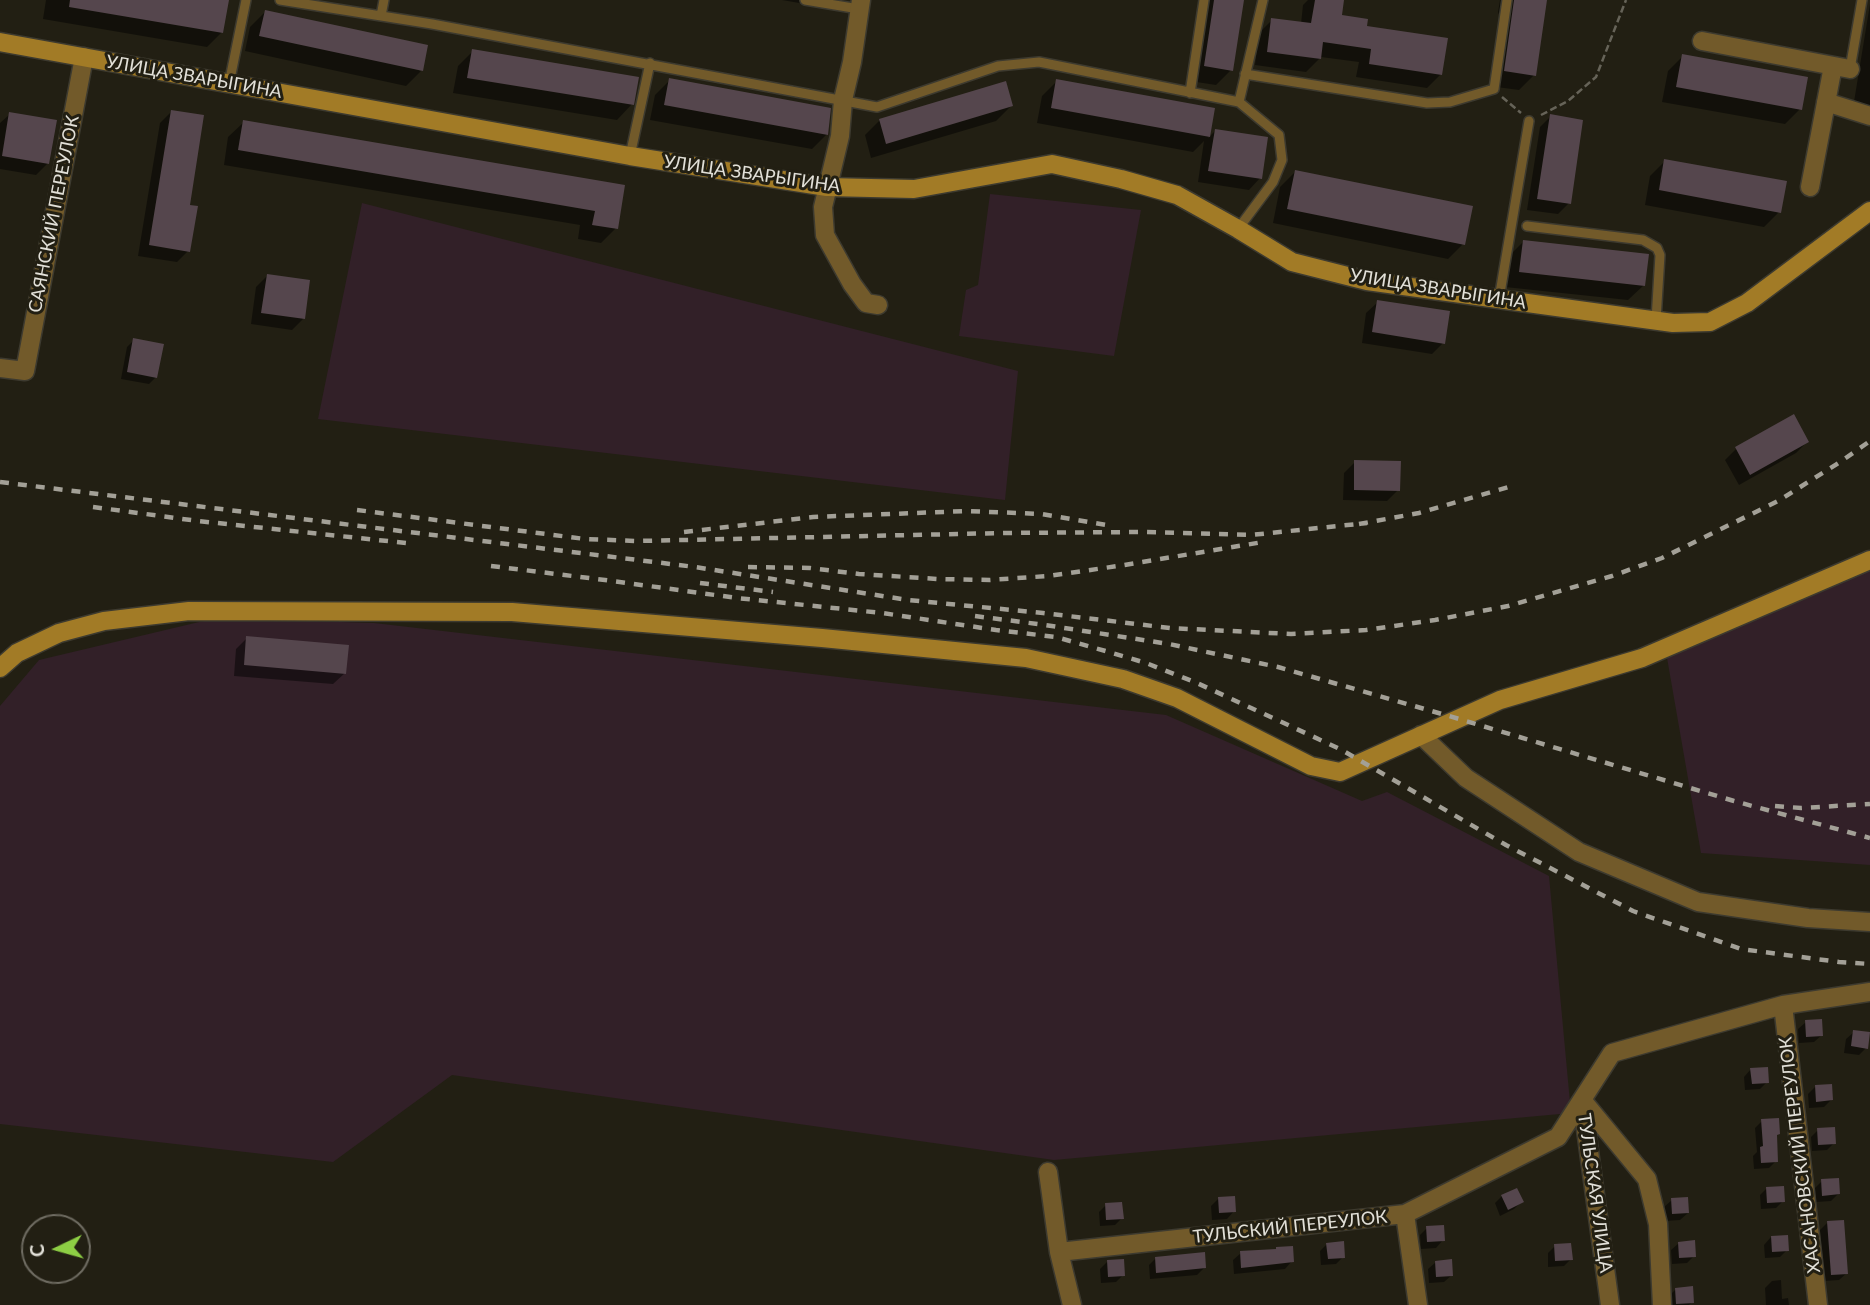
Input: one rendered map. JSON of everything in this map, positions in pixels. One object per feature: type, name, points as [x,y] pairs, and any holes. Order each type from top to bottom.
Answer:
[{"type":"street","points":[[860,4],[852,62],[843,100],[840,136],[823,206],[825,236],[866,303],[878,305]]},
{"type":"street","name":"УЛИЦА ЗВАРЫГИНА","points":[[0,41],[631,156],[827,187],[914,189],[1052,164],[1177,195],[1292,262],[1367,281],[1672,323],[1710,322],[1747,303],[1870,211]]},
{"type":"street","points":[[1702,41],[1842,68],[1826,102],[1810,187]]},
{"type":"street","name":"САЯНСКИЙ ПЕРЕУЛОК","points":[[0,368],[25,371],[83,57]]},
{"type":"street","points":[[1826,102],[1870,116]]},
{"type":"street","points":[[0,668],[17,653],[59,633],[104,621],[189,611],[512,612],[1026,658],[1123,679],[1177,698],[1311,766],[1340,772],[1500,700],[1642,658],[1870,560]]},
{"type":"street","points":[[1421,735],[1466,778],[1579,852],[1698,902],[1808,918],[1870,922]]},
{"type":"street","name":"ТУЛЬСКИЙ ПЕРЕУЛОК","points":[[1059,1252],[1405,1214],[1558,1137],[1612,1053],[1783,1005],[1870,992]]},
{"type":"street","name":"ХАСАНОВСКИЙ ПЕРЕУЛОК","points":[[1783,1005],[1818,1305]]},
{"type":"street","name":"ТУЛЬСКАЯ УЛИЦА","points":[[1582,1100],[1610,1305]]},
{"type":"street","name":"ТУЛЬСКАЯ УЛИЦА","points":[[1582,1100],[1647,1180],[1658,1224],[1662,1305]]},
{"type":"street","points":[[1048,1172],[1059,1252],[1072,1305]]},
{"type":"street","points":[[1405,1214],[1418,1305]]},
{"type":"lane","points":[[229,83],[246,0]]},
{"type":"lane","points":[[280,0],[650,63],[877,107],[998,66],[1039,62],[1239,102],[1279,135],[1282,160],[1273,182],[1238,229]]},
{"type":"lane","points":[[381,16],[384,0]]},
{"type":"lane","points":[[805,0],[860,4]]},
{"type":"lane","points":[[1190,93],[1205,0]]},
{"type":"lane","points":[[1239,102],[1263,0]]},
{"type":"lane","points":[[1245,74],[1427,103],[1450,102],[1494,89],[1507,0]]},
{"type":"lane","points":[[1842,68],[1862,0]]},
{"type":"lane","points":[[631,156],[650,63]]},
{"type":"lane","points":[[1499,299],[1529,121]]},
{"type":"lane","points":[[1527,226],[1643,240],[1657,248],[1660,255],[1656,320]]},
{"type":"path","points":[[1494,89],[1529,121],[1568,102],[1597,77],[1626,0]]},
{"type":"shaded area","points":[[990,194],[1141,210],[1114,356],[959,336],[966,290],[978,285]]},
{"type":"shaded area","points":[[362,203],[1018,371],[1005,500],[318,419]]},
{"type":"shaded area","points":[[1870,566],[1870,865],[1701,853],[1666,652]]},
{"type":"shaded area","points":[[216,618],[374,623],[1166,715],[1362,801],[1387,792],[1549,876],[1571,1113],[1054,1160],[452,1075],[333,1162],[0,1124],[0,706],[39,660]]},
{"type":"building","points":[[70,0],[229,0],[223,33],[69,7]]},
{"type":"building","points":[[1214,0],[1244,0],[1233,71],[1204,66]]},
{"type":"building","points":[[1315,0],[1344,0],[1342,15],[1368,19],[1367,26],[1448,38],[1442,75],[1369,64],[1371,49],[1323,42],[1321,59],[1267,52],[1271,18],[1311,23]]},
{"type":"building","points":[[1514,0],[1547,0],[1536,76],[1504,71]]},
{"type":"building","points":[[265,10],[428,45],[423,71],[259,36]]},
{"type":"building","points":[[472,49],[639,77],[634,105],[467,78]]},
{"type":"building","points":[[1682,54],[1808,77],[1802,110],[1676,87]]},
{"type":"building","points":[[669,78],[831,108],[828,135],[664,105]]},
{"type":"building","points":[[1056,79],[1215,108],[1210,137],[1051,108]]},
{"type":"building","points":[[1006,81],[1013,106],[886,144],[879,119]]},
{"type":"building","points":[[171,110],[204,115],[190,205],[198,206],[190,252],[149,245]]},
{"type":"building","points":[[9,112],[57,120],[49,164],[2,156]]},
{"type":"building","points":[[1550,114],[1583,120],[1571,204],[1537,199]]},
{"type":"building","points":[[243,120],[625,185],[618,229],[592,225],[595,211],[238,150]]},
{"type":"building","points":[[1215,129],[1268,137],[1262,179],[1208,171]]},
{"type":"building","points":[[1664,159],[1787,181],[1781,213],[1659,190]]},
{"type":"building","points":[[1295,170],[1473,206],[1465,245],[1287,209]]},
{"type":"building","points":[[1523,240],[1649,254],[1645,286],[1519,272]]},
{"type":"building","points":[[267,274],[310,280],[305,319],[261,313]]},
{"type":"building","points":[[1377,300],[1450,311],[1445,344],[1372,332]]},
{"type":"building","points":[[133,338],[164,344],[157,378],[127,372]]},
{"type":"building","points":[[1794,414],[1809,442],[1750,475],[1735,447]]},
{"type":"building","points":[[1354,460],[1401,461],[1400,491],[1354,490]]},
{"type":"building","points":[[246,636],[349,645],[346,674],[244,665]]},
{"type":"building","points":[[1822,1019],[1823,1036],[1806,1037],[1805,1020]]},
{"type":"building","points":[[1853,1030],[1870,1032],[1868,1049],[1851,1046]]},
{"type":"building","points":[[1768,1067],[1769,1083],[1752,1084],[1750,1068]]},
{"type":"building","points":[[1832,1084],[1833,1100],[1816,1102],[1815,1085]]},
{"type":"building","points":[[1779,1118],[1778,1162],[1761,1163],[1761,1119]]},
{"type":"building","points":[[1835,1127],[1836,1144],[1818,1145],[1817,1128]]},
{"type":"building","points":[[1839,1178],[1840,1194],[1822,1196],[1821,1179]]},
{"type":"building","points":[[1784,1186],[1785,1202],[1767,1203],[1766,1187]]},
{"type":"building","points":[[1517,1188],[1524,1202],[1508,1210],[1501,1195]]},
{"type":"building","points":[[1235,1196],[1236,1212],[1219,1213],[1218,1197]]},
{"type":"building","points":[[1688,1197],[1689,1213],[1672,1214],[1671,1198]]},
{"type":"building","points":[[1122,1202],[1124,1219],[1106,1220],[1105,1203]]},
{"type":"building","points":[[1844,1220],[1848,1274],[1831,1275],[1827,1221]]},
{"type":"building","points":[[1444,1225],[1445,1241],[1427,1242],[1426,1226]]},
{"type":"building","points":[[1788,1235],[1789,1251],[1772,1252],[1771,1236]]},
{"type":"building","points":[[1695,1240],[1696,1257],[1679,1258],[1678,1242]]},
{"type":"building","points":[[1344,1241],[1345,1258],[1328,1259],[1326,1243]]},
{"type":"building","points":[[1571,1243],[1573,1260],[1555,1261],[1554,1244]]},
{"type":"building","points":[[1293,1246],[1294,1262],[1241,1268],[1240,1251]]},
{"type":"building","points":[[1205,1252],[1206,1268],[1156,1273],[1155,1257]]},
{"type":"building","points":[[1124,1259],[1125,1276],[1108,1277],[1107,1260]]},
{"type":"building","points":[[1452,1259],[1453,1276],[1436,1277],[1435,1261]]},
{"type":"building","points":[[1693,1286],[1694,1303],[1676,1304],[1675,1288]]},
{"type":"railway","points":[[0,482],[695,567],[908,600],[1170,628],[1291,634],[1366,630],[1435,620],[1508,606],[1612,576],[1662,558],[1778,501],[1870,441]]},
{"type":"railway","points":[[1359,524],[1419,513],[1512,486]]},
{"type":"railway","points":[[93,507],[406,543]]},
{"type":"railway","points":[[357,510],[585,539],[637,541],[1003,533],[1144,532],[1251,535],[1367,523]]},
{"type":"railway","points":[[684,532],[813,517],[967,511],[1042,514],[1106,525]]},
{"type":"railway","points":[[748,567],[810,568],[859,574],[990,580],[1048,576],[1263,542]]},
{"type":"railway","points":[[491,566],[737,598],[882,613],[1056,637],[1109,652],[1197,683],[1340,749],[1506,845],[1633,911],[1741,949],[1870,964]]},
{"type":"railway","points":[[700,583],[773,592]]},
{"type":"railway","points":[[975,616],[1169,644],[1278,667],[1734,801],[1870,838]]},
{"type":"railway","points":[[1775,806],[1801,808],[1870,804]]}]
